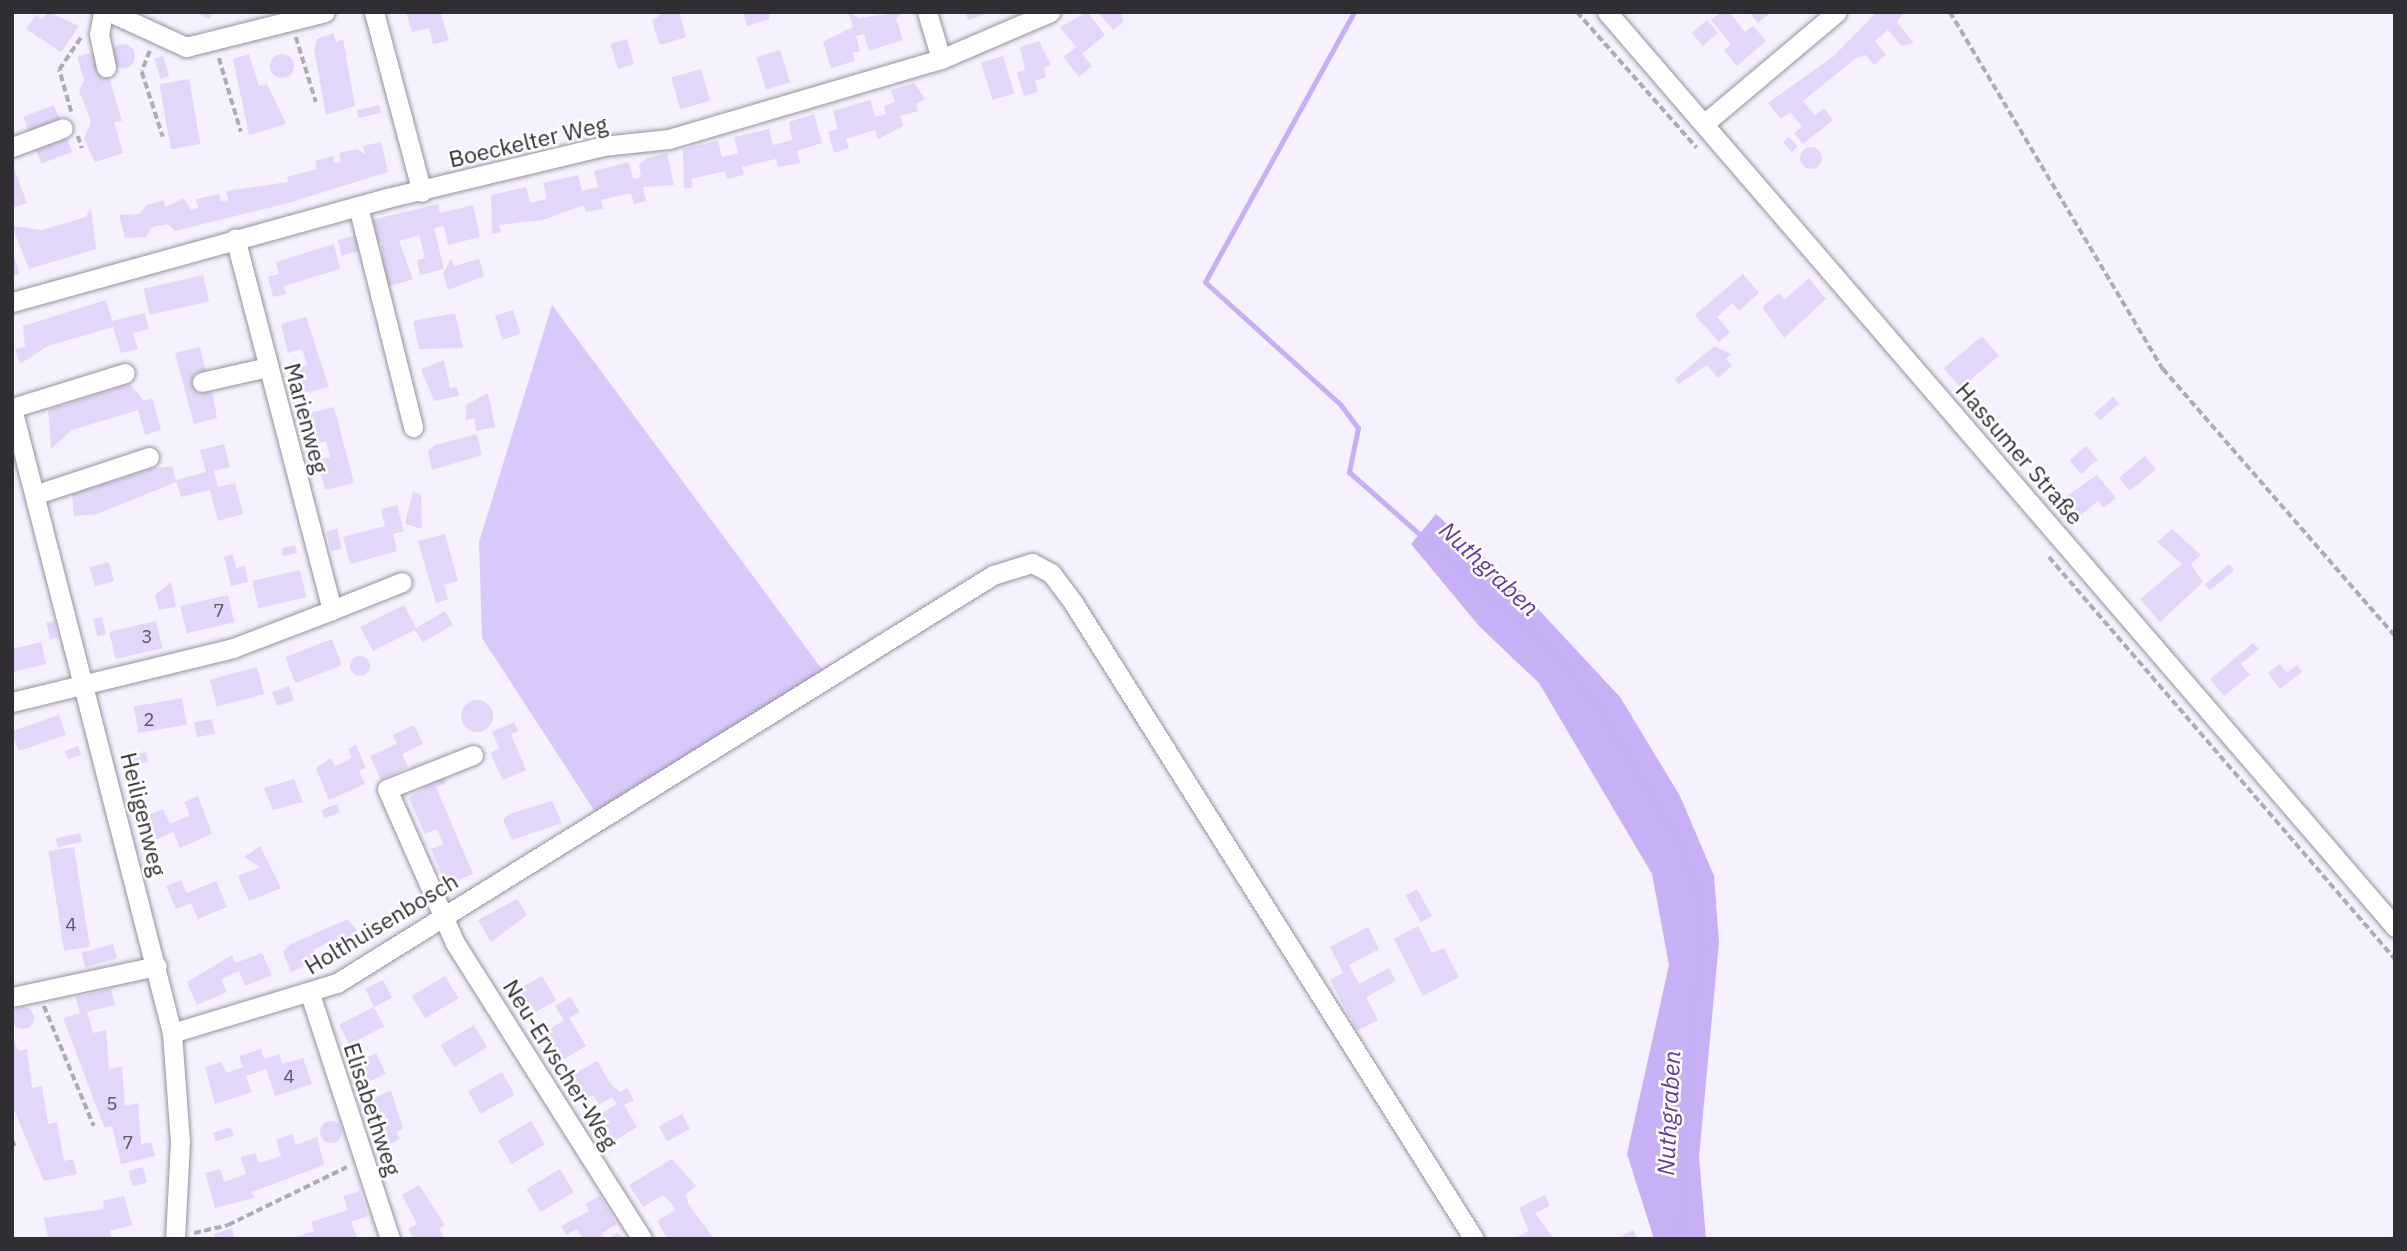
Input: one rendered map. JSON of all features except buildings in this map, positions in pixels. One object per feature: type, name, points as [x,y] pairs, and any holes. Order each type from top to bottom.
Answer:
[{"type":"street","points":[[110,12],[155,36],[186,47],[215,43],[325,12]]},
{"type":"street","points":[[374,12],[422,192]]},
{"type":"street","points":[[927,12],[941,59]]},
{"type":"street","name":"Boeckelter Weg","points":[[12,302],[358,206],[604,146],[669,139],[941,59],[1049,12]]},
{"type":"street","name":"Hassumer Straße","points":[[1608,12],[2387,904],[2395,927]]},
{"type":"street","points":[[1705,123],[1838,12]]},
{"type":"street","points":[[97,18],[106,67]]},
{"type":"street","points":[[12,147],[63,128]]},
{"type":"street","points":[[358,206],[413,428]]},
{"type":"street","name":"Marienweg","points":[[235,238],[332,610]]},
{"type":"street","points":[[202,382],[268,367]]},
{"type":"street","points":[[12,408],[125,373]]},
{"type":"street","name":"Heiligenweg","points":[[12,408],[86,684],[172,1032],[180,1141],[175,1238]]},
{"type":"street","points":[[37,494],[149,457]]},
{"type":"street","name":"Holthuisenbosch","points":[[172,1032],[310,994],[601,821],[992,575],[1032,563],[1051,573],[1074,604],[1474,1239]]},
{"type":"street","points":[[12,702],[233,648],[402,582]]},
{"type":"street","name":"Neu-Ervscher-Weg","points":[[473,755],[387,789],[455,943],[642,1239]]},
{"type":"street","points":[[12,997],[157,966]]},
{"type":"street","name":"Elisabethweg","points":[[310,994],[390,1239]]},
{"type":"path","points":[[1577,12],[1706,159]]},
{"type":"path","points":[[1950,12],[2163,369],[2395,636]]},
{"type":"path","points":[[82,148],[59,70],[97,18]]},
{"type":"path","points":[[292,22],[316,102]]},
{"type":"path","points":[[155,36],[142,72],[163,137]]},
{"type":"path","points":[[215,43],[242,132]]},
{"type":"path","points":[[2046,554],[2395,959]]},
{"type":"path","points":[[38,992],[94,1126]]},
{"type":"path","points":[[12,1140],[15,1146]]},
{"type":"path","points":[[175,1238],[228,1225],[362,1160]]},
{"type":"shaded area","points":[[552,305],[827,676],[601,821],[482,638],[479,542]]},
{"type":"shaded area","points":[[1436,514],[1526,596],[1620,697],[1680,796],[1714,876],[1719,942],[1699,1157],[1706,1239],[1654,1239],[1627,1154],[1669,965],[1652,874],[1539,683],[1479,626],[1411,544]]},
{"type":"waterway","name":"Nuthgraben","points":[[1354,12],[1205,282],[1340,404],[1358,428],[1349,472],[1552,651],[1600,710],[1678,842],[1697,890],[1703,950],[1694,996],[1679,1239]]}]
